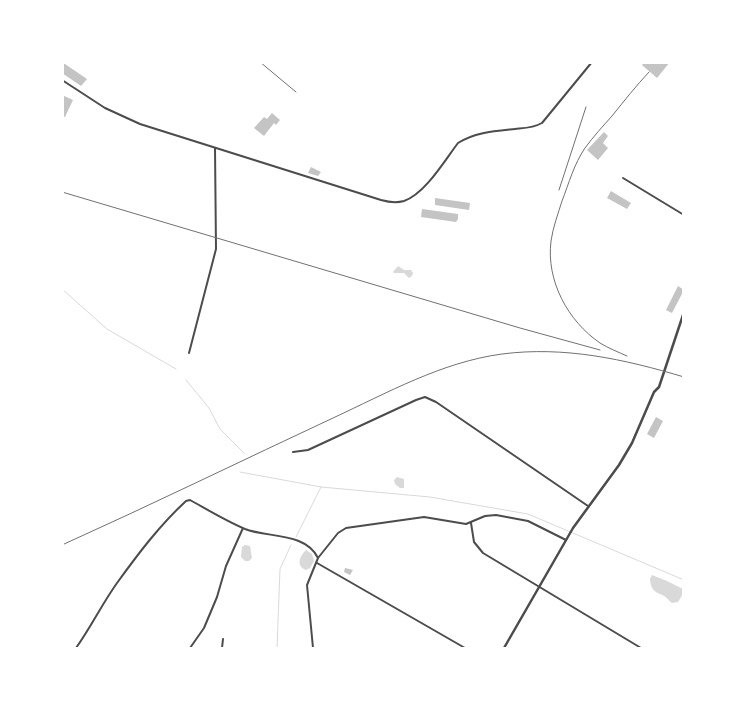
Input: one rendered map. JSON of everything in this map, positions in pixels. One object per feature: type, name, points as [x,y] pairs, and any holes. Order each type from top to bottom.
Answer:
[{"type":"street","points":[[62,80],[106,108],[131,120],[381,200],[395,202],[411,198],[421,190],[458,143],[466,138],[489,132],[532,127],[542,123],[592,62]]},
{"type":"street","points":[[189,353],[216,249],[215,148]]},
{"type":"street","points":[[623,178],[684,215]]},
{"type":"street","points":[[504,648],[573,528],[604,486],[632,443],[654,392],[659,387],[684,312]]},
{"type":"street","points":[[292,452],[308,450],[416,400],[425,398],[436,402],[588,506]]},
{"type":"street","points":[[76,648],[117,584],[150,538],[165,520],[186,501],[190,500],[243,528],[297,540],[314,552],[318,558],[318,563],[308,581],[306,590],[311,617],[313,648]]},
{"type":"street","points":[[318,558],[338,533],[346,528],[424,517],[463,524],[471,523],[490,515],[518,518],[567,538]]},
{"type":"street","points":[[471,523],[474,542],[479,550],[540,586],[591,620],[641,648]]},
{"type":"street","points":[[190,648],[204,628],[217,596],[226,566],[243,528]]},
{"type":"street","points":[[318,563],[465,648]]},
{"type":"street","points":[[222,648],[223,639]]},
{"type":"shaded area","points":[[398,266],[404,270],[411,270],[412,276],[409,278],[404,273],[394,273]]},
{"type":"shaded area","points":[[397,477],[404,479],[404,488],[400,488],[395,484],[394,480]]},
{"type":"shaded area","points":[[245,545],[250,546],[252,558],[249,561],[245,561],[241,557],[242,547]]},
{"type":"shaded area","points":[[306,550],[312,554],[314,561],[310,568],[306,570],[301,566],[300,561]]},
{"type":"shaded area","points":[[652,575],[683,589],[683,594],[678,602],[672,603],[653,589],[650,579]]},
{"type":"building","points":[[62,62],[87,79],[81,86],[62,73]]},
{"type":"building","points":[[644,62],[670,62],[657,78],[642,65]]},
{"type":"building","points":[[62,95],[73,100],[65,117],[62,116]]},
{"type":"building","points":[[272,113],[280,120],[276,125],[274,123],[264,136],[254,128],[264,117],[267,119]]},
{"type":"building","points":[[604,132],[608,136],[603,143],[608,148],[598,160],[587,150]]},
{"type":"building","points":[[311,167],[321,172],[318,176],[308,173]]},
{"type":"building","points":[[611,191],[631,203],[627,209],[607,198]]},
{"type":"building","points":[[435,198],[470,203],[469,210],[435,205]]},
{"type":"building","points":[[422,209],[458,214],[458,219],[456,222],[421,217]]},
{"type":"building","points":[[678,286],[684,290],[672,313],[666,310]]},
{"type":"building","points":[[656,417],[663,421],[654,438],[647,434]]},
{"type":"building","points":[[345,568],[353,570],[350,575],[344,572]]},
{"type":"waterway","points":[[62,289],[107,329],[176,369]]},
{"type":"waterway","points":[[186,380],[209,408],[220,429],[244,453]]},
{"type":"waterway","points":[[240,472],[321,487],[430,497],[528,514],[684,580]]},
{"type":"waterway","points":[[296,537],[321,487]]},
{"type":"waterway","points":[[277,648],[280,569],[291,545]]},
{"type":"railway","points":[[260,62],[296,92]]},
{"type":"railway","points":[[627,356],[600,343],[569,312],[556,285],[552,271],[551,241],[562,201],[581,154],[649,72]]},
{"type":"railway","points":[[559,190],[586,107]]},
{"type":"railway","points":[[62,192],[600,350]]},
{"type":"railway","points":[[62,545],[394,389],[436,371],[480,358],[525,352],[571,353],[616,360],[684,377]]}]
